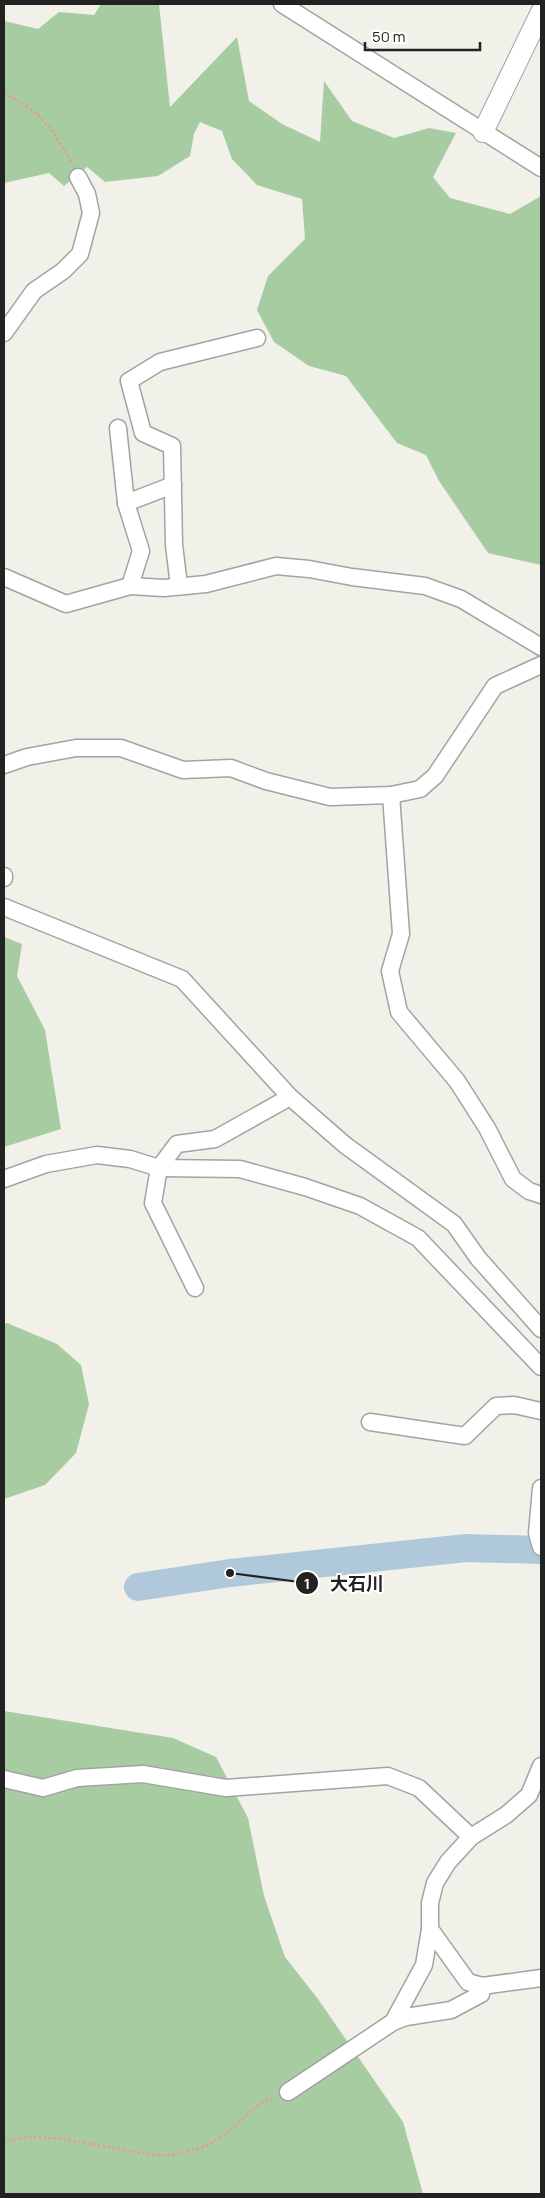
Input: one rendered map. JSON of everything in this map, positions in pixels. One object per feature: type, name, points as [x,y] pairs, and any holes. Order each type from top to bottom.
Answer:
[{"type":"street","points":[[282,4],[541,168]]},
{"type":"street","points":[[484,132],[541,12]]},
{"type":"street","points":[[4,333],[34,291],[63,271],[80,254],[90,213],[87,194],[78,177]]},
{"type":"street","points":[[179,586],[174,545],[172,446],[143,433],[129,381],[160,362],[257,338]]},
{"type":"street","points":[[118,428],[126,502],[141,551],[130,586]]},
{"type":"street","points":[[126,502],[173,485]]},
{"type":"street","points":[[4,577],[66,604],[130,586],[206,584],[276,566],[426,586],[461,599],[541,647]]},
{"type":"street","points":[[4,765],[27,757],[76,748],[121,748],[183,770],[232,768],[266,781],[330,797],[391,795],[420,789],[435,776],[495,686],[541,665]]},
{"type":"street","points":[[391,795],[401,934],[390,971],[399,1012],[457,1081],[487,1128],[512,1179],[529,1191],[541,1195]]},
{"type":"street","points":[[4,907],[182,979],[290,1097],[345,1145],[454,1224],[478,1258],[541,1329]]},
{"type":"street","points":[[195,1288],[154,1203],[159,1168],[177,1144],[215,1139],[290,1097]]},
{"type":"street","points":[[4,1179],[46,1164],[97,1155],[130,1159],[159,1168],[240,1169],[305,1187],[360,1206],[418,1238],[541,1367]]},
{"type":"street","points":[[370,1422],[465,1436],[496,1406],[514,1405],[541,1411]]},
{"type":"street","points":[[541,1488],[537,1533],[541,1547]]},
{"type":"street","points":[[393,2022],[424,1965],[430,1928],[430,1903],[435,1883],[448,1862],[471,1836],[506,1815],[530,1795],[541,1766]]},
{"type":"street","points":[[4,1779],[43,1788],[77,1778],[143,1774],[226,1788],[388,1776],[419,1788],[471,1836]]},
{"type":"street","points":[[430,1928],[468,1982],[482,1986],[541,1978]]},
{"type":"street","points":[[288,2092],[393,2022],[406,2017],[451,2010],[481,1994],[482,1986]]},
{"type":"path","points":[[4,94],[29,107],[56,135],[78,177]]},
{"type":"path","points":[[4,2141],[27,2137],[57,2138],[154,2155],[174,2155],[206,2146],[222,2137],[258,2105],[288,2092]]},
{"type":"green space","points":[[101,4],[159,4],[170,107],[237,37],[249,101],[282,124],[320,142],[324,81],[352,121],[394,138],[429,128],[456,133],[433,177],[450,198],[510,214],[541,196],[541,565],[488,553],[439,481],[426,455],[397,443],[346,376],[309,366],[274,342],[257,310],[268,276],[305,239],[302,199],[257,185],[232,159],[222,131],[200,122],[194,134],[190,156],[158,176],[105,182],[87,167],[64,186],[49,173],[4,183],[4,21],[38,29],[59,12],[94,15]]},
{"type":"green space","points":[[4,937],[22,944],[17,976],[45,1030],[61,1129],[4,1147]]},
{"type":"green space","points":[[7,1323],[57,1344],[81,1365],[89,1404],[76,1453],[45,1485],[4,1499],[4,1324]]},
{"type":"green space","points":[[4,1711],[173,1738],[216,1757],[248,1818],[264,1896],[285,1957],[318,1999],[403,2122],[423,2194],[4,2194]]},
{"type":"waterway","points":[[138,1587],[230,1573],[466,1548],[541,1550]]},
{"type":"place","name":"大石川","points":[[230,1573]]}]
